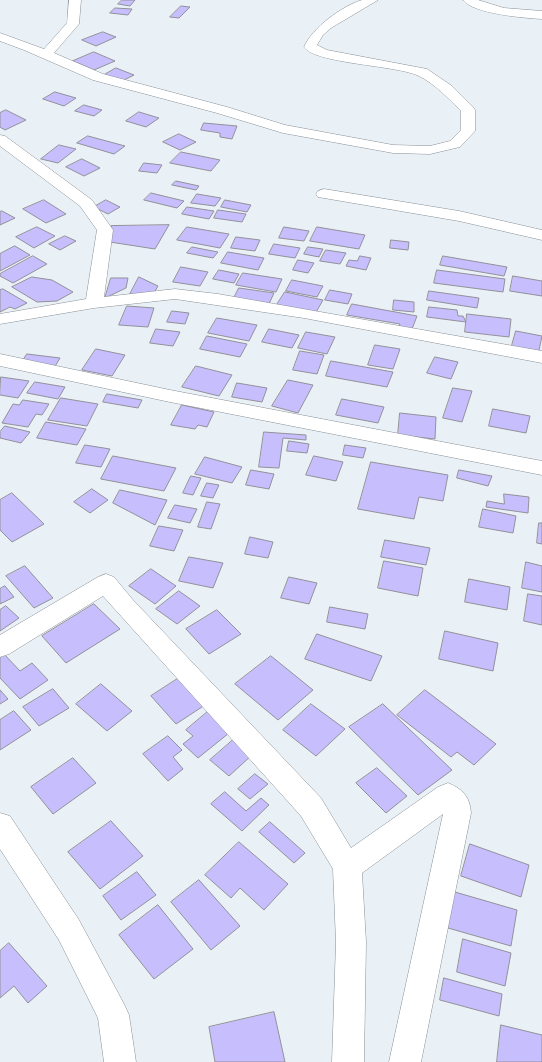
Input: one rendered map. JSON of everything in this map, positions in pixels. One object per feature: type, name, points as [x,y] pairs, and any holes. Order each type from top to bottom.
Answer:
[{"type":"street","points":[[46,54],[73,24],[75,0]]},
{"type":"street","points":[[0,37],[46,54],[98,77],[222,110],[283,129],[393,149],[430,150],[455,144],[468,131],[468,110],[447,89],[422,72],[323,52],[310,47],[312,39],[330,24],[372,0]]},
{"type":"street","points":[[469,0],[479,6],[508,12],[542,16]]},
{"type":"street","points":[[0,139],[86,203],[105,230],[94,303]]},
{"type":"street","points":[[324,194],[459,216],[542,235]]},
{"type":"street","points":[[0,319],[94,303],[175,294],[218,299],[542,357]]},
{"type":"street","points":[[0,360],[170,396],[542,468]]},
{"type":"street","points":[[0,647],[106,583],[125,606],[310,807],[347,867],[352,942],[348,1062]]},
{"type":"street","points":[[347,867],[448,795],[456,803],[457,813],[405,1062]]},
{"type":"street","points":[[0,825],[69,930],[113,1015],[120,1062]]},
{"type":"building","points":[[122,0],[135,0],[130,6],[118,4]]},
{"type":"building","points":[[181,6],[190,7],[179,18],[170,17]]},
{"type":"building","points":[[115,8],[132,9],[128,15],[110,13]]},
{"type":"building","points":[[103,32],[116,37],[96,46],[82,40]]},
{"type":"building","points":[[94,52],[115,61],[94,70],[73,61]]},
{"type":"building","points":[[116,68],[134,75],[122,81],[104,75]]},
{"type":"building","points":[[55,92],[76,98],[64,106],[43,99]]},
{"type":"building","points":[[84,105],[102,110],[94,116],[75,111]]},
{"type":"building","points":[[6,110],[26,120],[5,130],[0,127],[0,113]]},
{"type":"building","points":[[139,112],[159,118],[146,127],[126,121]]},
{"type":"building","points":[[204,123],[237,126],[232,139],[220,137],[220,133],[201,130]]},
{"type":"building","points":[[179,134],[196,142],[180,150],[163,142]]},
{"type":"building","points":[[88,136],[125,146],[114,154],[77,143]]},
{"type":"building","points":[[59,145],[76,149],[58,163],[41,159]]},
{"type":"building","points":[[181,152],[220,160],[211,171],[170,163]]},
{"type":"building","points":[[82,159],[100,168],[84,176],[66,167]]},
{"type":"building","points":[[144,163],[162,165],[157,173],[139,171]]},
{"type":"building","points":[[176,181],[199,186],[196,190],[172,185]]},
{"type":"building","points":[[151,193],[184,201],[177,208],[144,200]]},
{"type":"building","points":[[197,194],[221,198],[215,206],[191,203]]},
{"type":"building","points":[[44,200],[66,214],[46,223],[23,209]]},
{"type":"building","points":[[106,200],[120,207],[108,214],[94,207]]},
{"type":"building","points":[[225,200],[251,205],[247,212],[221,207]]},
{"type":"building","points":[[187,207],[214,211],[209,219],[182,214]]},
{"type":"building","points":[[218,210],[246,214],[242,222],[214,218]]},
{"type":"building","points":[[2,211],[15,218],[0,225],[0,212]]},
{"type":"building","points":[[169,225],[155,249],[110,242],[111,226]]},
{"type":"building","points":[[37,227],[55,236],[34,248],[16,237]]},
{"type":"building","points":[[187,227],[229,234],[220,248],[177,240]]},
{"type":"building","points":[[284,227],[309,231],[304,241],[279,238]]},
{"type":"building","points":[[317,227],[365,235],[359,249],[310,241]]},
{"type":"building","points":[[65,236],[76,241],[60,250],[49,244]]},
{"type":"building","points":[[236,237],[260,240],[255,251],[231,248]]},
{"type":"building","points":[[391,240],[409,242],[408,250],[390,248]]},
{"type":"building","points":[[274,244],[300,248],[295,258],[269,254]]},
{"type":"building","points":[[15,246],[30,255],[0,271],[0,254]]},
{"type":"building","points":[[192,247],[218,252],[213,258],[187,253]]},
{"type":"building","points":[[308,247],[323,249],[319,257],[304,254]]},
{"type":"building","points":[[326,250],[346,253],[340,264],[320,261]]},
{"type":"building","points":[[228,252],[264,258],[258,270],[221,263]]},
{"type":"building","points":[[33,256],[47,264],[13,283],[0,276],[0,274]]},
{"type":"building","points":[[360,256],[371,258],[366,270],[346,266],[349,260],[357,261]]},
{"type":"building","points":[[443,256],[507,267],[504,276],[440,265]]},
{"type":"building","points":[[298,260],[314,263],[308,273],[293,270]]},
{"type":"building","points":[[181,267],[208,272],[200,286],[173,282]]},
{"type":"building","points":[[219,270],[239,274],[234,283],[213,279]]},
{"type":"building","points":[[437,270],[505,279],[503,292],[434,283]]},
{"type":"building","points":[[243,273],[282,279],[276,292],[236,285]]},
{"type":"building","points":[[513,276],[542,281],[542,296],[510,291]]},
{"type":"building","points":[[32,277],[52,280],[73,292],[57,301],[37,302],[12,287]]},
{"type":"building","points":[[139,277],[158,286],[152,296],[129,296]]},
{"type":"building","points":[[111,278],[128,278],[126,288],[105,298]]},
{"type":"building","points":[[292,280],[323,286],[317,297],[286,291]]},
{"type":"building","points":[[239,288],[274,293],[268,306],[233,300]]},
{"type":"building","points":[[3,289],[27,303],[15,309],[10,307],[0,312],[0,290]]},
{"type":"building","points":[[330,290],[352,294],[348,304],[325,300]]},
{"type":"building","points":[[429,291],[479,298],[477,308],[427,300]]},
{"type":"building","points":[[285,292],[323,300],[315,314],[276,306]]},
{"type":"building","points":[[394,300],[414,302],[414,312],[393,310]]},
{"type":"building","points":[[352,304],[417,316],[412,329],[399,327],[400,324],[347,315]]},
{"type":"building","points":[[127,306],[154,308],[148,327],[119,325]]},
{"type":"building","points":[[429,307],[457,310],[458,316],[463,316],[466,322],[427,317]]},
{"type":"building","points":[[172,311],[189,313],[185,324],[167,322]]},
{"type":"building","points":[[467,314],[511,319],[509,337],[465,332]]},
{"type":"building","points":[[217,318],[257,325],[249,341],[208,333]]},
{"type":"building","points":[[156,329],[180,332],[173,346],[150,343]]},
{"type":"building","points":[[269,329],[299,335],[292,348],[262,342]]},
{"type":"building","points":[[516,331],[542,336],[538,355],[511,349]]},
{"type":"building","points":[[306,332],[335,337],[327,354],[298,348]]},
{"type":"building","points":[[207,336],[247,344],[240,357],[200,349]]},
{"type":"building","points":[[375,345],[400,349],[393,369],[368,365]]},
{"type":"building","points":[[96,349],[125,355],[112,376],[82,370]]},
{"type":"building","points":[[300,351],[324,355],[317,374],[293,370]]},
{"type":"building","points":[[27,354],[60,358],[54,368],[21,364]]},
{"type":"building","points":[[435,357],[458,362],[451,379],[427,373]]},
{"type":"building","points":[[331,361],[393,372],[387,387],[326,376]]},
{"type":"building","points":[[196,366],[232,375],[219,396],[182,387]]},
{"type":"building","points":[[1,377],[29,381],[18,398],[0,395]]},
{"type":"building","points":[[288,380],[313,385],[298,413],[272,406]]},
{"type":"building","points":[[35,382],[65,387],[58,399],[27,393]]},
{"type":"building","points":[[237,383],[267,388],[262,402],[232,397]]},
{"type":"building","points":[[453,388],[472,391],[462,422],[443,418]]},
{"type":"building","points":[[107,394],[142,400],[138,408],[103,402]]},
{"type":"building","points":[[61,398],[98,404],[87,426],[48,420]]},
{"type":"building","points":[[342,399],[384,407],[378,423],[336,415]]},
{"type":"building","points":[[23,400],[49,404],[42,415],[36,414],[28,427],[2,423],[13,404],[19,405]]},
{"type":"building","points":[[182,405],[214,412],[207,427],[198,425],[195,429],[171,425]]},
{"type":"building","points":[[493,409],[530,416],[526,433],[489,426]]},
{"type":"building","points":[[400,413],[436,417],[435,439],[398,435]]},
{"type":"building","points":[[46,422],[86,429],[77,445],[37,438]]},
{"type":"building","points":[[5,426],[30,432],[21,443],[0,438],[0,432]]},
{"type":"building","points":[[264,432],[306,435],[306,440],[283,438],[279,468],[259,467]]},
{"type":"building","points":[[289,441],[309,444],[307,453],[287,451]]},
{"type":"building","points":[[85,445],[110,449],[101,467],[76,463]]},
{"type":"building","points":[[345,445],[366,448],[363,458],[343,455]]},
{"type":"building","points":[[113,456],[176,468],[164,491],[101,479]]},
{"type":"building","points":[[314,456],[343,462],[336,481],[306,475]]},
{"type":"building","points":[[205,457],[242,467],[232,483],[195,474]]},
{"type":"building","points":[[371,462],[448,475],[443,501],[419,497],[414,519],[358,509]]},
{"type":"building","points":[[251,470],[274,474],[269,489],[246,485]]},
{"type":"building","points":[[459,470],[492,476],[488,486],[457,478]]},
{"type":"building","points":[[191,476],[201,478],[193,495],[183,493]]},
{"type":"building","points":[[207,483],[219,485],[213,498],[201,496]]},
{"type":"building","points":[[92,489],[108,500],[90,513],[74,502]]},
{"type":"building","points":[[120,490],[167,500],[155,525],[113,503]]},
{"type":"building","points":[[12,493],[44,524],[12,542],[0,530],[0,500]]},
{"type":"building","points":[[504,494],[529,497],[528,513],[486,507],[487,501],[504,504]]},
{"type":"building","points":[[207,502],[220,504],[211,529],[198,527]]},
{"type":"building","points":[[175,505],[197,509],[190,523],[168,518]]},
{"type":"building","points":[[483,509],[516,516],[513,533],[479,527]]},
{"type":"building","points":[[539,523],[542,523],[542,544],[537,543]]},
{"type":"building","points":[[159,526],[183,530],[174,551],[150,546]]},
{"type":"building","points":[[250,537],[273,542],[268,558],[245,554]]},
{"type":"building","points":[[385,540],[430,548],[426,565],[381,557]]},
{"type":"building","points":[[189,557],[223,563],[213,588],[179,581]]},
{"type":"building","points":[[384,561],[423,568],[418,596],[378,588]]},
{"type":"building","points":[[526,562],[542,566],[542,592],[522,588]]},
{"type":"building","points":[[25,566],[53,598],[34,608],[6,576]]},
{"type":"building","points":[[151,569],[176,586],[155,604],[129,586]]},
{"type":"building","points":[[289,577],[317,583],[309,604],[281,598]]},
{"type":"building","points":[[469,579],[510,587],[507,610],[465,602]]},
{"type":"building","points":[[5,586],[14,597],[0,604],[0,589]]},
{"type":"building","points":[[179,591],[200,606],[177,624],[156,609]]},
{"type":"building","points":[[528,594],[542,596],[542,625],[524,621]]},
{"type":"building","points":[[94,604],[120,629],[66,663],[42,636]]},
{"type":"building","points":[[6,606],[19,618],[0,631],[0,610]]},
{"type":"building","points":[[330,607],[368,614],[365,629],[327,622]]},
{"type":"building","points":[[217,610],[241,634],[209,654],[186,629]]},
{"type":"building","points":[[445,631],[498,643],[493,671],[439,659]]},
{"type":"building","points":[[317,634],[382,656],[371,681],[305,659]]},
{"type":"building","points":[[4,654],[20,671],[32,663],[48,680],[20,699],[0,678],[0,656]]},
{"type":"building","points":[[271,656],[313,690],[278,720],[235,684]]},
{"type":"building","points":[[182,676],[208,703],[176,724],[151,696]]},
{"type":"building","points":[[101,684],[132,711],[107,731],[76,704]]},
{"type":"building","points":[[53,689],[69,708],[39,726],[23,707]]},
{"type":"building","points":[[0,690],[8,699],[0,704]]},
{"type":"building","points":[[425,690],[496,744],[474,765],[457,752],[451,757],[397,715]]},
{"type":"building","points":[[311,704],[345,729],[316,756],[283,730]]},
{"type":"building","points":[[383,704],[452,770],[418,795],[349,727]]},
{"type":"building","points":[[211,709],[234,729],[198,758],[183,744],[193,736],[186,730]]},
{"type":"building","points":[[14,711],[31,730],[0,750],[0,720]]},
{"type":"building","points":[[168,736],[182,750],[173,757],[183,769],[168,781],[143,754]]},
{"type":"building","points":[[233,740],[252,755],[229,776],[210,760]]},
{"type":"building","points":[[73,758],[96,783],[53,814],[31,787]]},
{"type":"building","points":[[377,768],[407,796],[386,813],[356,783]]},
{"type":"building","points":[[255,774],[268,784],[250,799],[238,789]]},
{"type":"building","points":[[225,792],[246,811],[261,798],[269,805],[242,831],[211,804]]},
{"type":"building","points":[[111,821],[143,856],[100,889],[68,852]]},
{"type":"building","points":[[270,822],[305,853],[294,863],[259,832]]},
{"type":"building","points":[[239,842],[288,884],[264,910],[240,888],[231,898],[205,875]]},
{"type":"building","points":[[470,844],[529,865],[521,897],[461,876]]},
{"type":"building","points":[[137,872],[156,895],[121,920],[103,896]]},
{"type":"building","points":[[199,880],[240,926],[211,950],[171,902]]},
{"type":"building","points":[[448,890],[517,910],[511,946],[441,926]]},
{"type":"building","points":[[158,905],[193,949],[154,979],[119,935]]},
{"type":"building","points":[[463,939],[511,953],[505,986],[457,972]]},
{"type":"building","points":[[9,943],[47,986],[28,1003],[14,986],[0,998],[0,951]]},
{"type":"building","points":[[444,978],[502,994],[499,1016],[440,1000]]},
{"type":"building","points":[[274,1012],[285,1062],[215,1062],[209,1027]]},
{"type":"building","points":[[501,1025],[542,1035],[542,1062],[497,1062]]}]
